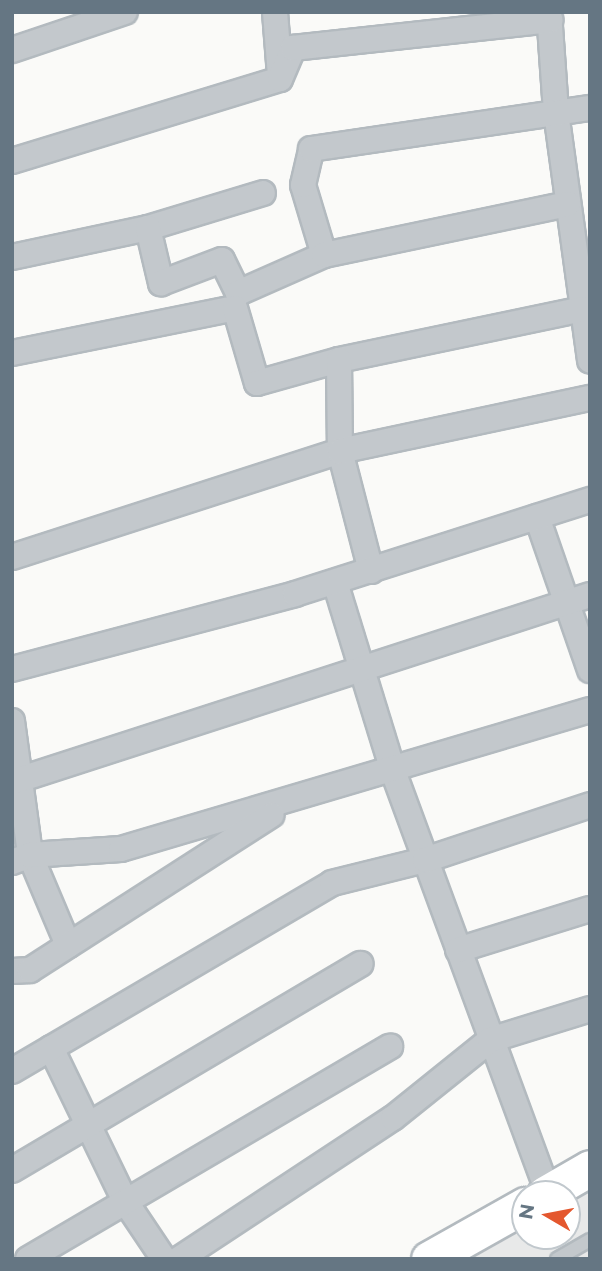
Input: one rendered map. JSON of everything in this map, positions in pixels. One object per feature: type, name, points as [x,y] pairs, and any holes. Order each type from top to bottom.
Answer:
[{"type":"main road","points":[[569,1180],[590,1168]]},
{"type":"main road","points":[[429,1259],[511,1213]]},
{"type":"street","points":[[12,50],[125,12]]},
{"type":"street","points":[[275,12],[280,79]]},
{"type":"street","points":[[280,79],[293,48],[549,16],[556,112],[568,204],[581,229],[583,309],[590,361]]},
{"type":"street","points":[[12,161],[280,79]]},
{"type":"street","points":[[324,254],[303,184],[310,149],[590,108]]},
{"type":"street","points":[[12,257],[148,228],[263,193]]},
{"type":"street","points":[[148,228],[161,283],[222,260],[238,293],[324,254],[568,204]]},
{"type":"street","points":[[12,353],[235,308],[257,383],[339,360],[583,309]]},
{"type":"street","points":[[339,360],[340,451],[371,571]]},
{"type":"street","points":[[12,557],[340,451],[590,398]]},
{"type":"street","points":[[12,669],[335,582],[590,500]]},
{"type":"street","points":[[537,517],[578,598],[590,670]]},
{"type":"street","points":[[335,582],[393,771],[490,1041],[534,1180]]},
{"type":"street","points":[[17,780],[362,672],[578,598]]},
{"type":"street","points":[[21,858],[121,849],[393,771],[590,710]]},
{"type":"street","points":[[12,721],[21,858],[68,945]]},
{"type":"street","points":[[18,975],[295,799]]},
{"type":"street","points":[[12,1071],[332,883],[425,860],[590,806]]},
{"type":"street","points":[[458,950],[590,909]]},
{"type":"street","points":[[12,1170],[362,964]]},
{"type":"street","points":[[179,1259],[393,1118],[490,1041],[590,1009]]},
{"type":"street","points":[[27,1259],[390,1047]]},
{"type":"street","points":[[51,1048],[125,1202],[164,1259]]},
{"type":"lane","points":[[557,1259],[590,1240]]},
{"type":"shaded area","points":[[590,1168],[590,1259],[429,1259],[511,1213],[511,1250],[581,1250],[579,1180]]}]
